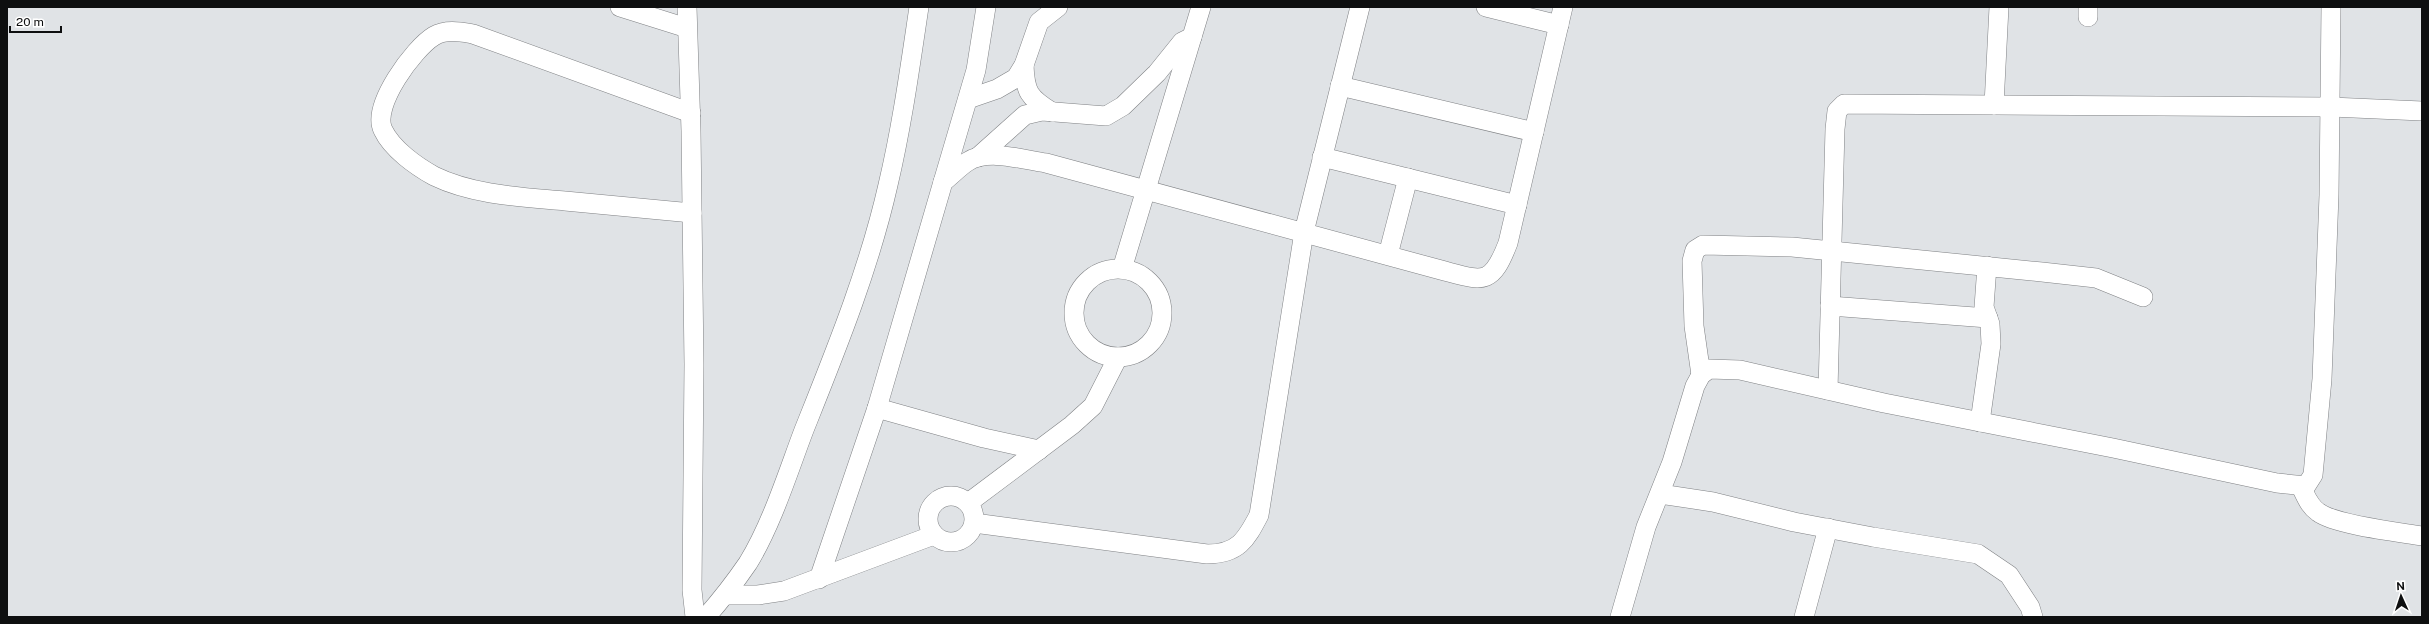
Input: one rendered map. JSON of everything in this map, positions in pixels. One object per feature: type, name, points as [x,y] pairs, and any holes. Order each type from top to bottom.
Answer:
[{"type":"street","points":[[620,7],[687,28]]},
{"type":"street","points":[[687,7],[694,364],[692,590],[695,617]]},
{"type":"street","points":[[706,617],[725,596],[749,561],[769,519],[829,367],[868,256],[888,186],[902,117],[918,7]]},
{"type":"street","points":[[819,579],[877,408],[968,99],[976,70],[986,7]]},
{"type":"street","points":[[968,99],[997,89],[1016,78],[1024,65],[1038,22],[1058,7]]},
{"type":"street","points":[[1122,269],[1201,7]]},
{"type":"street","points":[[974,523],[1207,554],[1232,550],[1247,538],[1259,515],[1304,232],[1360,7]]},
{"type":"street","points":[[1486,7],[1559,25]]},
{"type":"street","points":[[978,157],[995,156],[1046,163],[1470,277],[1484,277],[1493,273],[1500,264],[1508,243],[1563,7]]},
{"type":"street","points":[[1994,105],[1999,7]]},
{"type":"street","points":[[1620,617],[1646,526],[1672,462],[1695,386],[1701,375],[1709,369],[1720,368],[2301,487],[2310,482],[2313,475],[2317,448],[2322,379],[2331,107],[2331,7]]},
{"type":"street","points":[[690,113],[473,34],[443,32],[434,36],[419,50],[397,78],[383,102],[380,118],[382,129],[393,145],[411,160],[434,175],[462,187],[533,198],[692,213]]},
{"type":"street","points":[[943,182],[967,162],[978,157],[1025,116],[1042,111],[1106,116],[1123,106],[1157,72],[1182,42],[1192,37]]},
{"type":"street","points":[[1024,65],[1025,85],[1034,100],[1052,112]]},
{"type":"street","points":[[1340,86],[1534,132]]},
{"type":"street","points":[[1828,390],[1835,129],[1837,111],[1840,106],[1851,103],[2331,107],[2422,111]]},
{"type":"street","points":[[1322,157],[1516,205]]},
{"type":"street","points":[[1388,255],[1408,178]]},
{"type":"street","points":[[1701,375],[1694,326],[1692,261],[1695,250],[1703,245],[1733,244],[1831,250],[2096,278],[2143,297]]},
{"type":"street","points":[[1980,422],[1991,344],[1991,331],[1984,307],[1987,266]]},
{"type":"street","points":[[1122,269],[1136,273],[1149,281],[1157,293],[1162,308],[1161,322],[1155,336],[1146,347],[1132,354],[1118,357],[1102,354],[1089,346],[1079,334],[1074,319],[1074,303],[1081,289],[1092,277],[1106,270],[1122,269]]},
{"type":"street","points":[[1830,306],[1988,318]]},
{"type":"street","points":[[968,503],[1040,450],[1093,406],[1118,357]]},
{"type":"street","points":[[877,408],[970,434],[1040,450]]},
{"type":"street","points":[[2301,487],[2310,506],[2319,513],[2344,521],[2422,536]]},
{"type":"street","points":[[1660,494],[1713,502],[1828,528],[1978,554],[2009,575],[2030,607],[2033,617]]},
{"type":"street","points":[[946,496],[962,498],[968,503],[974,512],[974,523],[966,538],[958,542],[941,540],[934,535],[928,521],[932,505],[946,496]]},
{"type":"street","points":[[1804,617],[1828,528]]},
{"type":"street","points":[[725,596],[758,595],[784,591],[934,535]]}]
